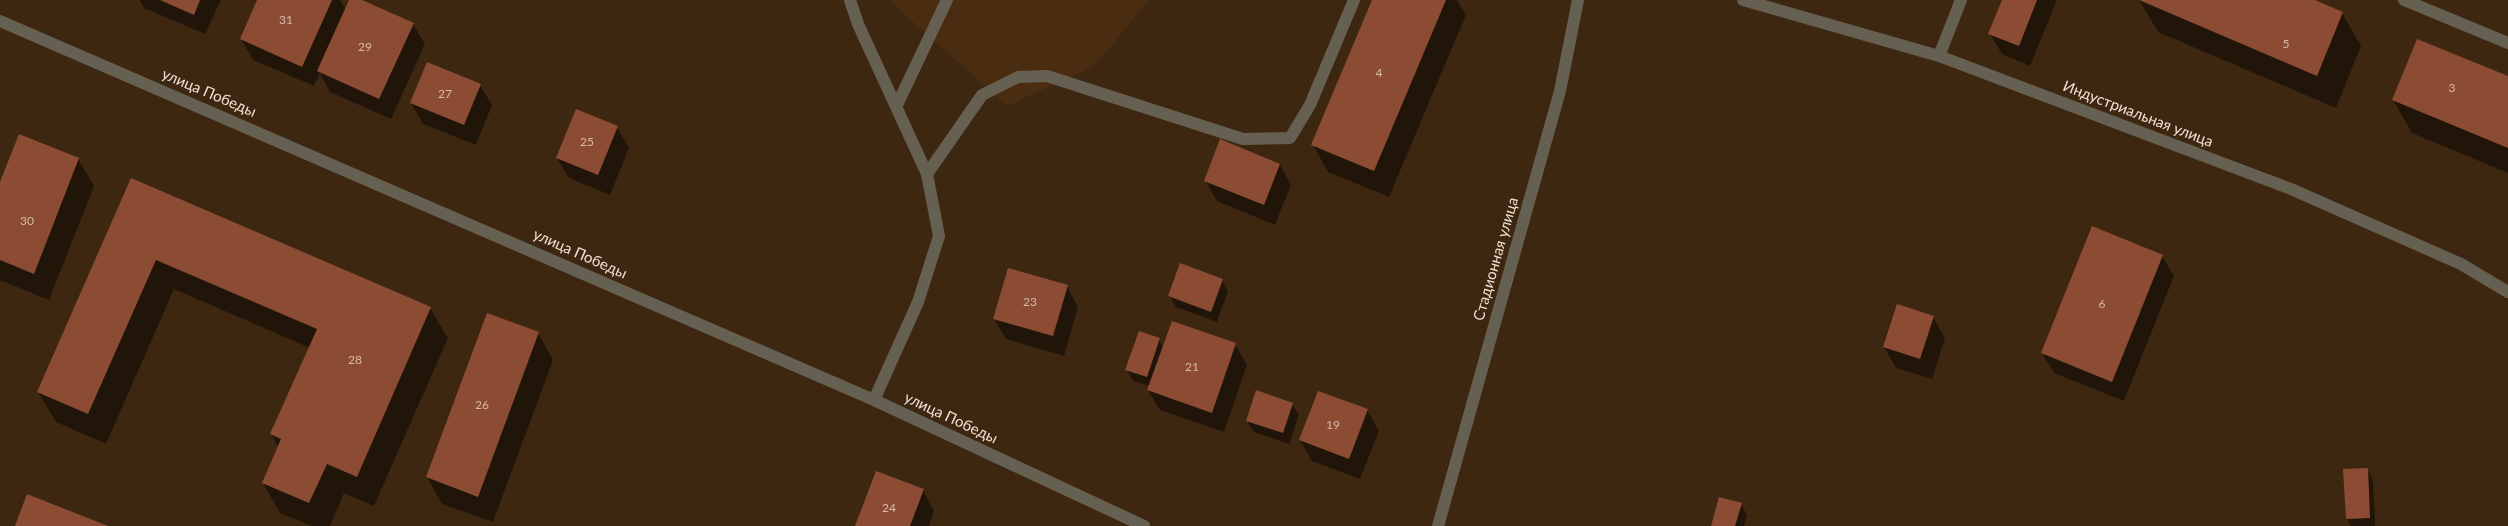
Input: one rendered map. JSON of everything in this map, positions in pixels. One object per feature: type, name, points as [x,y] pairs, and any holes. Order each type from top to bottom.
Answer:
[{"type":"street","points":[[850,0],[858,24],[897,105],[927,174],[939,236],[918,302],[874,400]]},
{"type":"street","points":[[897,105],[947,0]]},
{"type":"street","points":[[927,174],[982,95],[1018,77],[1047,76],[1244,139],[1290,138],[1310,105],[1354,0]]},
{"type":"street","name":"Стадионная улица","points":[[1438,526],[1560,91],[1578,0]]},
{"type":"street","name":"Индустриальная улица","points":[[1743,0],[1939,56],[2291,189],[2461,264],[2508,292]]},
{"type":"street","points":[[1939,56],[1961,0]]},
{"type":"street","points":[[2404,0],[2508,43]]},
{"type":"street","name":"улица Победы","points":[[0,21],[874,400],[1144,526]]},
{"type":"shaded area","points":[[889,0],[1149,0],[1094,66],[1007,106]]},
{"type":"building","points":[[160,0],[200,0],[194,15]]},
{"type":"building","points":[[257,0],[332,0],[302,67],[240,39]]},
{"type":"building","points":[[349,0],[362,0],[414,23],[379,99],[317,71]]},
{"type":"building","points":[[1372,0],[1446,0],[1374,171],[1311,145]]},
{"type":"building","points":[[2002,0],[2037,0],[2019,46],[1988,34]]},
{"type":"building","points":[[2139,0],[2315,0],[2343,12],[2317,76]]},
{"type":"building","points":[[2417,39],[2508,76],[2508,148],[2392,100]]},
{"type":"building","points":[[427,62],[481,84],[464,125],[410,103]]},
{"type":"building","points":[[576,109],[618,126],[598,175],[556,158]]},
{"type":"building","points":[[19,134],[79,158],[34,274],[0,260],[0,182]]},
{"type":"building","points":[[1220,139],[1280,164],[1264,205],[1204,181]]},
{"type":"building","points":[[131,178],[431,307],[357,477],[327,464],[309,503],[262,483],[281,439],[270,434],[317,329],[156,260],[88,414],[37,392]]},
{"type":"building","points":[[2092,226],[2163,255],[2112,382],[2041,353]]},
{"type":"building","points":[[1180,263],[1223,279],[1211,312],[1168,296]]},
{"type":"building","points":[[1008,268],[1068,285],[1053,336],[993,319]]},
{"type":"building","points":[[1897,304],[1934,316],[1920,359],[1883,347]]},
{"type":"building","points":[[487,313],[539,332],[478,497],[426,477]]},
{"type":"building","points":[[1172,321],[1236,343],[1212,413],[1147,390]]},
{"type":"building","points":[[1139,331],[1160,338],[1147,377],[1125,370]]},
{"type":"building","points":[[1256,390],[1293,403],[1283,433],[1246,421]]},
{"type":"building","points":[[1318,391],[1368,409],[1349,459],[1299,440]]},
{"type":"building","points":[[2368,468],[2370,518],[2346,519],[2343,469]]},
{"type":"building","points":[[876,471],[924,489],[910,526],[855,526]]},
{"type":"building","points":[[27,494],[108,526],[15,526]]},
{"type":"building","points":[[1719,497],[1742,503],[1735,526],[1711,526]]}]
